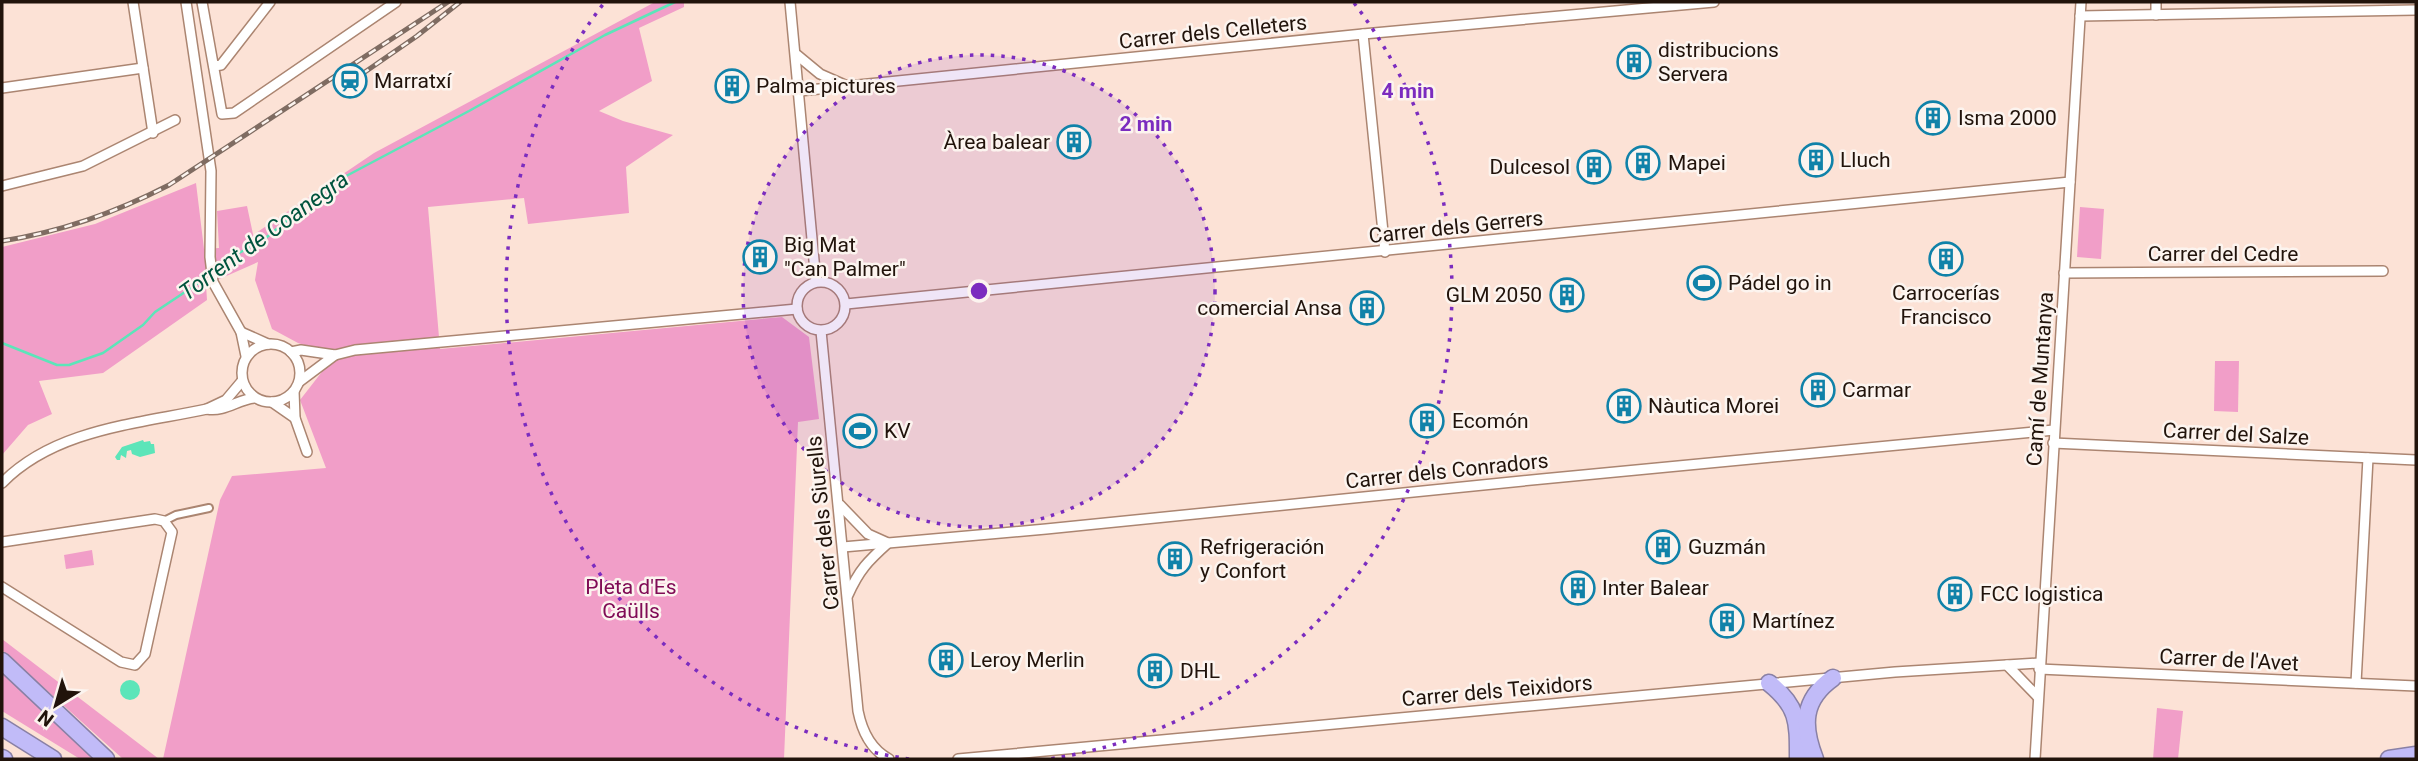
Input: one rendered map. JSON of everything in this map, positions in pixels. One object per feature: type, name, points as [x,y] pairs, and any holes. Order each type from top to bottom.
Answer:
[{"type":"highway","points":[[2,661],[106,759]]},
{"type":"highway","points":[[1815,759],[1809,730],[1810,701],[1816,692],[1833,678]]},
{"type":"highway","points":[[1769,683],[1791,704],[1796,719],[1798,759]]},
{"type":"highway","points":[[2,727],[53,759]]},
{"type":"highway","points":[[2389,759],[2416,755]]},
{"type":"street","points":[[133,2],[153,133]]},
{"type":"street","points":[[186,2],[211,172],[210,257],[213,282],[241,332],[246,356]]},
{"type":"street","points":[[202,2],[222,114],[234,113],[396,2]]},
{"type":"street","points":[[214,66],[221,65],[270,2]]},
{"type":"street","name":"Carrer dels Celleters","points":[[799,91],[1363,34],[1714,2]]},
{"type":"street","name":"Camí de Muntanya","points":[[2035,759],[2081,2]]},
{"type":"street","points":[[2155,2],[2156,15]]},
{"type":"street","points":[[2259,2],[2259,13]]},
{"type":"street","points":[[790,3],[797,55],[816,282]]},
{"type":"street","points":[[2080,16],[2259,13],[2332,7],[2414,7]]},
{"type":"street","points":[[1363,34],[1385,252]]},
{"type":"street","points":[[797,55],[820,74],[848,86]]},
{"type":"street","points":[[2,88],[143,68]]},
{"type":"street","points":[[2,186],[83,166],[175,120]]},
{"type":"street","name":"Carrer dels Gerrers","points":[[846,304],[2070,182]]},
{"type":"street","name":"Carrer del Cedre","points":[[2064,273],[2383,271]]},
{"type":"street","points":[[816,282],[839,289],[846,304],[842,320],[830,330],[821,331],[802,322],[797,309],[797,301],[804,289],[816,282]]},
{"type":"street","points":[[291,352],[335,355],[368,349],[797,309]]},
{"type":"street","name":"Carrer dels Siurells","points":[[821,331],[858,711],[862,730],[871,744],[889,759]]},
{"type":"street","points":[[241,332],[291,352],[299,366],[299,382]]},
{"type":"street","points":[[254,398],[242,381],[242,364],[253,350],[269,344]]},
{"type":"street","points":[[272,402],[283,400],[294,391],[299,382],[335,355]]},
{"type":"street","points":[[2,483],[37,456],[71,439],[207,409],[226,400],[242,381]]},
{"type":"street","points":[[294,391],[295,418],[307,452]]},
{"type":"street","points":[[207,409],[216,411],[254,398],[272,402],[295,418]]},
{"type":"street","name":"Carrer dels Conradors","points":[[843,547],[2054,430]]},
{"type":"street","name":"Carrer del Salze","points":[[2053,443],[2416,460]]},
{"type":"street","points":[[2356,683],[2368,458]]},
{"type":"street","points":[[839,504],[868,534],[888,543],[865,563],[856,575],[848,597]]},
{"type":"street","points":[[164,522],[176,515],[209,509]]},
{"type":"street","points":[[2,542],[155,519],[164,522],[170,528],[172,536],[145,654],[135,665],[121,662],[2,587]]},
{"type":"street","points":[[2007,665],[2038,697]]},
{"type":"street","name":"Carrer dels Teixidors","points":[[958,759],[1769,683],[2007,665],[2039,666]]},
{"type":"street","name":"Carrer de l'Avet","points":[[2039,666],[2416,686]]},
{"type":"green space","name":"Pleta d'Es Caülls","points":[[655,2],[684,2],[684,7],[639,28],[652,81],[599,111],[623,121],[673,135],[626,167],[629,213],[528,224],[524,198],[428,207],[440,349],[782,317],[809,337],[819,419],[798,422],[784,759],[163,759],[220,500],[232,476],[326,468],[300,400],[335,355],[298,343],[272,329],[255,280],[258,262],[206,285],[207,300],[103,373],[39,381],[52,414],[28,425],[2,455],[2,247],[95,224],[196,183],[204,249],[219,248],[217,211],[247,206],[257,253],[256,233],[374,153]]},
{"type":"green space","points":[[2080,207],[2104,209],[2101,259],[2077,257]]},
{"type":"green space","points":[[2215,361],[2239,361],[2238,412],[2214,411]]},
{"type":"green space","points":[[92,550],[94,565],[66,569],[64,555]]},
{"type":"green space","points":[[2,639],[159,759],[123,759],[2,650]]},
{"type":"green space","points":[[2,670],[74,737],[92,759],[80,759],[2,711]]},
{"type":"green space","points":[[2157,708],[2183,711],[2178,759],[2153,759]]},
{"type":"shaded area","points":[[143,440],[154,444],[155,453],[140,457],[132,454],[131,450],[127,451],[126,458],[121,455],[120,460],[117,460],[115,457],[122,447]]},
{"type":"shaded area","points":[[130,680],[137,683],[140,690],[137,697],[130,700],[123,697],[120,690],[123,683]]},
{"type":"waterway","name":"Torrent de Coanegra","points":[[215,272],[237,254],[262,241],[333,183],[605,35],[675,2]]},
{"type":"waterway","name":"Torrent de Coanegra","points":[[2,343],[57,365],[69,365],[103,353],[143,325],[155,312],[209,276]]},
{"type":"railway","points":[[2,241],[88,220],[169,185],[448,2]]},
{"type":"railway","points":[[362,74],[460,2]]},
{"type":"place","name":"distribucions Servera","points":[[1634,62]]},
{"type":"place","name":"Marratxí","points":[[350,81]]},
{"type":"place","name":"Palma pictures","points":[[732,86]]},
{"type":"place","name":"Isma 2000","points":[[1933,118]]},
{"type":"place","name":"Àrea balear","points":[[1074,142]]},
{"type":"place","name":"Lluch","points":[[1816,160]]},
{"type":"place","name":"Mapei","points":[[1643,163]]},
{"type":"place","name":"Dulcesol","points":[[1594,167]]},
{"type":"place","name":"Big Mat \"Can Palmer\"","points":[[760,257]]},
{"type":"place","name":"Carrocerías Francisco","points":[[1946,259]]},
{"type":"place","name":"Pádel go in","points":[[1704,283]]},
{"type":"place","name":"GLM 2050","points":[[1567,295]]},
{"type":"place","name":"comercial Ansa","points":[[1367,308]]},
{"type":"place","name":"Carmar","points":[[1818,390]]},
{"type":"place","name":"Nàutica Morei","points":[[1624,406]]},
{"type":"place","name":"Ecomón","points":[[1427,421]]},
{"type":"place","name":"KV","points":[[860,431]]},
{"type":"place","name":"Guzmán","points":[[1663,547]]},
{"type":"place","name":"Refrigeración y Confort","points":[[1175,559]]},
{"type":"place","name":"Inter Balear","points":[[1578,588]]},
{"type":"place","name":"FCC logistica","points":[[1955,594]]},
{"type":"place","name":"Martínez","points":[[1727,621]]},
{"type":"place","name":"Leroy Merlin","points":[[946,660]]},
{"type":"place","name":"DHL","points":[[1155,671]]}]
